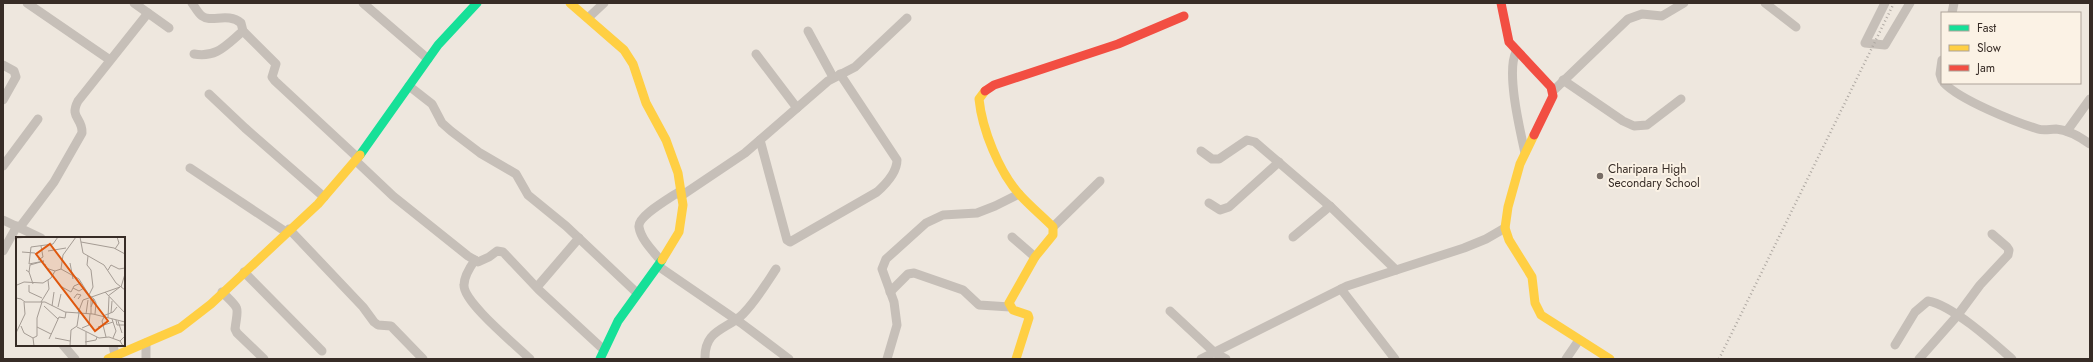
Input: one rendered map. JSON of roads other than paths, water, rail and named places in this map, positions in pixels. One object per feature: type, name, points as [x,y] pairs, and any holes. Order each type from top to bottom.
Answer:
[{"type":"street","points":[[27,3],[110,60]]},
{"type":"street","points":[[134,3],[169,28]]},
{"type":"street","points":[[192,3],[201,16],[205,18],[224,17],[237,20],[241,23],[243,31],[276,64],[272,77],[275,81],[399,200],[475,260],[481,261],[500,250],[602,355],[618,321],[636,293],[659,264],[679,232],[683,205],[678,173],[666,140],[646,103],[630,56],[570,3]]},
{"type":"street","points":[[363,3],[428,59]]},
{"type":"street","points":[[111,357],[180,328],[244,272],[324,197],[357,160],[428,59],[478,3]]},
{"type":"street","points":[[588,18],[604,3]]},
{"type":"street","points":[[1501,3],[1507,36],[1516,52],[1547,82],[1553,90]]},
{"type":"street","points":[[1610,359],[1552,324],[1541,315],[1537,309],[1532,277],[1509,240],[1505,228],[1510,196],[1525,153],[1551,102],[1553,90],[1628,19],[1642,14],[1662,16],[1684,3]]},
{"type":"street","points":[[1765,3],[1796,27]]},
{"type":"street","points":[[1885,3],[1865,43],[1885,45],[1910,3]]},
{"type":"street","points":[[3,251],[19,227],[54,182],[82,133],[82,128],[74,114],[74,109],[87,88],[148,13]]},
{"type":"street","points":[[1054,227],[1019,194],[1002,170],[980,110],[979,99],[984,92],[994,85],[1118,44],[1184,16]]},
{"type":"street","points":[[789,359],[659,264],[643,238],[639,223],[646,214],[745,153],[836,75],[860,63],[907,18]]},
{"type":"street","points":[[194,54],[208,55],[216,53],[243,31]]},
{"type":"street","points":[[760,140],[787,240],[790,242],[877,192],[888,181],[896,164],[896,160],[836,75],[808,31]]},
{"type":"street","points":[[1516,52],[1513,66],[1515,102],[1525,153]]},
{"type":"street","points":[[756,54],[797,108]]},
{"type":"street","points":[[3,65],[14,71],[16,77],[3,100]]},
{"type":"street","points":[[1941,67],[1941,77]]},
{"type":"street","points":[[1563,80],[1623,121],[1634,126],[1646,126],[1681,99]]},
{"type":"street","points":[[1946,84],[1968,98],[2032,127],[2043,130],[2057,129],[2067,131],[2090,144]]},
{"type":"street","points":[[409,86],[432,104],[442,123],[451,131],[480,153],[516,174],[528,195],[579,238],[636,293]]},
{"type":"street","points":[[209,94],[245,128],[324,197]]},
{"type":"street","points":[[2067,131],[2090,99]]},
{"type":"street","points":[[3,166],[38,119]]},
{"type":"street","points":[[1201,151],[1212,159],[1219,159],[1247,140],[1255,142],[1330,206],[1396,270]]},
{"type":"street","points":[[1209,204],[1220,210],[1229,207],[1279,162]]},
{"type":"street","points":[[190,168],[288,231],[363,307],[374,322],[378,325],[391,326],[423,359]]},
{"type":"street","points":[[1010,307],[1011,297],[1035,257],[1053,235],[1054,227],[1100,181]]},
{"type":"street","points":[[887,359],[897,325],[894,302],[882,269],[886,259],[926,223],[943,215],[977,213],[1019,194]]},
{"type":"street","points":[[1292,237],[1330,206]]},
{"type":"street","points":[[3,220],[39,237]]},
{"type":"street","points":[[1200,359],[1215,353],[1341,289],[1464,248],[1486,239],[1505,228]]},
{"type":"street","points":[[1920,359],[1957,316],[1980,285],[2008,255],[2009,250],[2007,247],[1992,234]]},
{"type":"street","points":[[1012,237],[1035,257]]},
{"type":"street","points":[[537,287],[579,238]]},
{"type":"street","points":[[475,260],[465,278],[465,294],[479,311],[530,359]]},
{"type":"street","points":[[705,359],[704,348],[717,330],[742,315],[776,269]]},
{"type":"street","points":[[244,272],[322,351]]},
{"type":"street","points":[[890,292],[908,274],[914,273],[963,290],[979,305],[1010,307],[1028,315],[1029,318],[1016,359]]},
{"type":"street","points":[[1341,289],[1395,359]]},
{"type":"street","points":[[222,292],[235,305],[238,311],[235,329],[237,333],[264,359]]},
{"type":"street","points":[[1895,345],[1916,312],[1928,301],[1940,304],[2012,359]]},
{"type":"street","points":[[1170,310],[1215,353],[1226,359]]},
{"type":"street","points":[[1566,359],[1579,340]]},
{"type":"street","points":[[146,343],[146,359]]},
{"type":"street","points":[[64,346],[75,359]]},
{"type":"street","points":[[111,357],[113,346]]},
{"type":"railway","points":[[1719,359],[1894,3]]},
{"type":"place","name":"Charipara High Secondary School","points":[[1600,176]]}]
